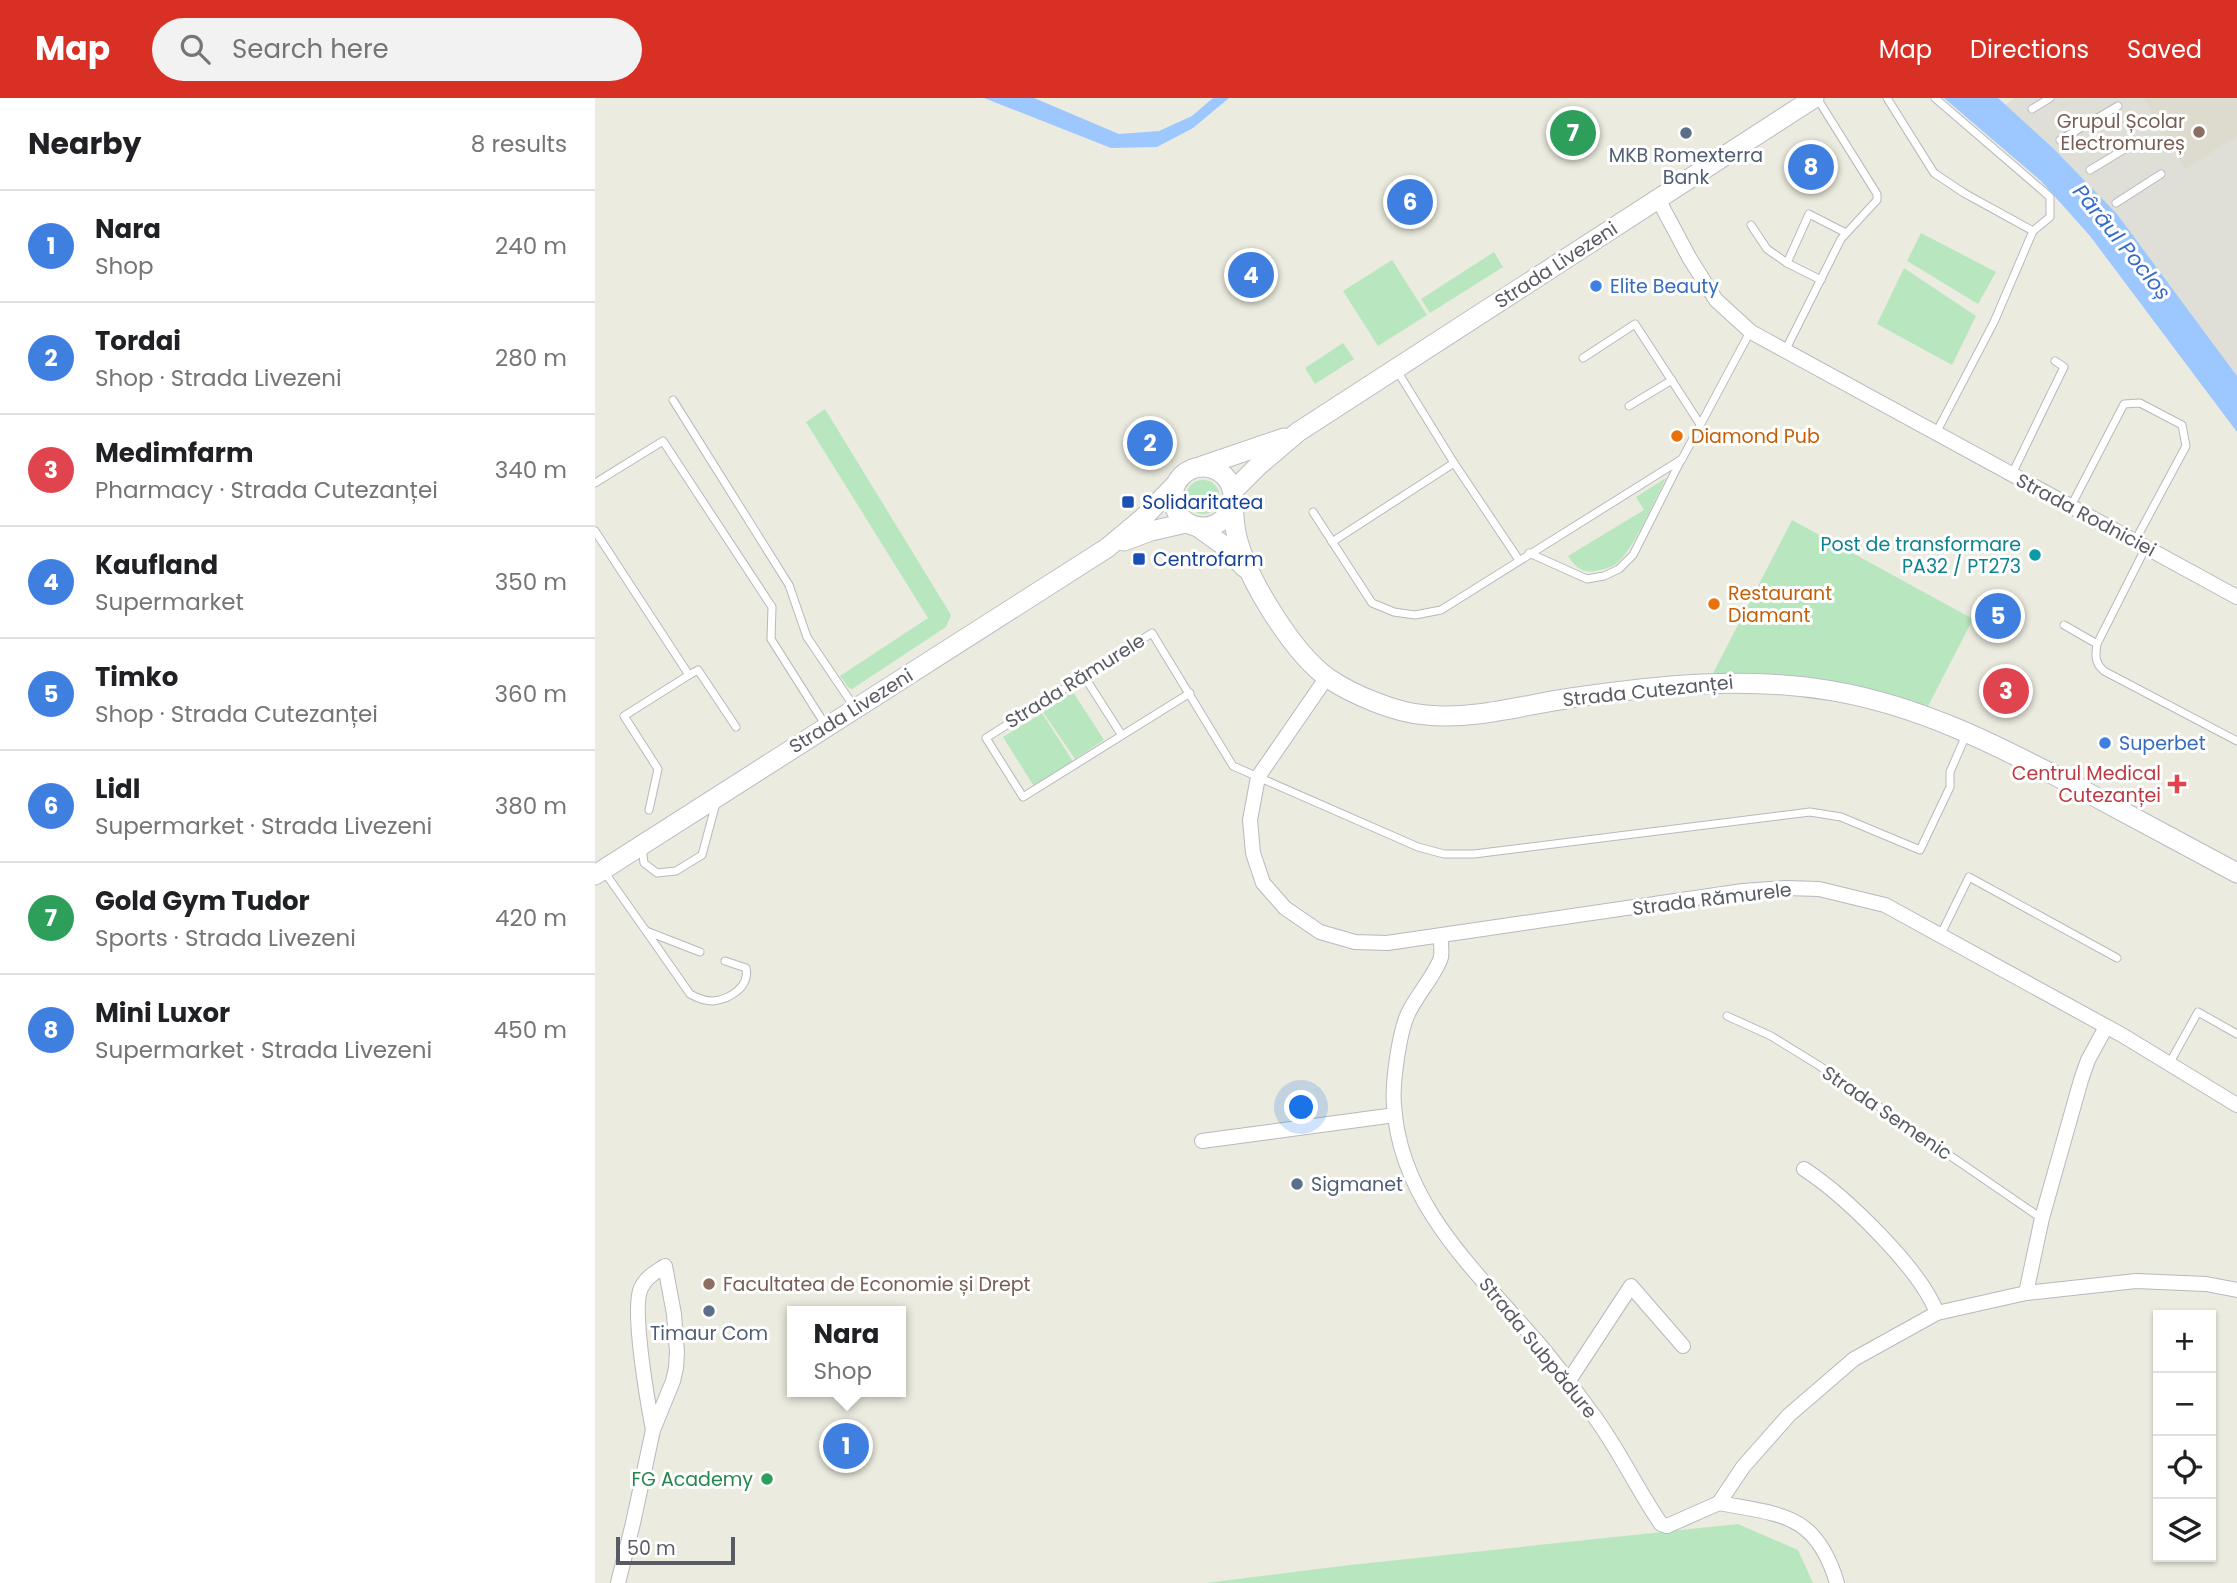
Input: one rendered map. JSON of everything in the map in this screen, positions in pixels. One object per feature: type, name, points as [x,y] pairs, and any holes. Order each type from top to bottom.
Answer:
[{"type":"main road","name":"Strada Livezeni","points":[[1233,497],[1258,466],[1298,432],[1815,98]]},
{"type":"main road","name":"Strada Livezeni","points":[[1202,466],[1298,432]]},
{"type":"main road","points":[[1202,466],[1214,468],[1223,474],[1233,497],[1229,514],[1209,527],[1192,525],[1179,516],[1174,506],[1174,486],[1181,476],[1202,466]]},
{"type":"main road","name":"Strada Livezeni","points":[[599,872],[1107,548],[1143,518],[1174,486]]},
{"type":"main road","name":"Strada Cutezanței","points":[[1233,497],[1237,536],[1248,571]]},
{"type":"main road","name":"Strada Livezeni","points":[[1107,548],[1150,531],[1192,525]]},
{"type":"main road","name":"Strada Cutezanței","points":[[1192,525],[1223,545],[1248,571],[1279,622],[1301,651],[1327,677],[1359,695],[1391,706],[1422,715],[1448,717],[1573,698],[1708,683],[1772,684],[1833,691],[1924,714],[1967,732],[2236,871]]},
{"type":"street","name":"Strada Rodniciei","points":[[1658,199],[1690,259],[1716,300],[1751,332],[2237,597]]},
{"type":"street","name":"Strada Rămurele","points":[[1327,677],[1258,777],[1250,820],[1253,853],[1263,883],[1285,908],[1320,932],[1355,942],[1387,943],[1742,891],[1819,889],[1885,905],[2106,1027],[2237,1105]]},
{"type":"street","name":"Strada Subpădure","points":[[1440,936],[1441,957],[1406,1018],[1399,1042],[1394,1105],[1405,1162],[1436,1223],[1484,1283],[1541,1347],[1620,1454],[1661,1524],[1667,1526],[1719,1503]]},
{"type":"street","points":[[2026,1293],[2042,1218],[2081,1080],[2088,1060],[2106,1027]]},
{"type":"street","points":[[1202,1142],[1395,1115]]},
{"type":"street","points":[[1804,1169],[1858,1213],[1908,1266],[1937,1313]]},
{"type":"street","points":[[618,1583],[653,1430],[673,1381],[677,1352],[674,1314],[665,1266],[646,1279],[638,1295],[644,1376],[653,1430]]},
{"type":"street","points":[[1837,1583],[1820,1543],[1806,1527],[1784,1516],[1719,1503],[1743,1467],[1789,1415],[1854,1359],[1937,1313],[2026,1293],[2136,1281],[2206,1284],[2237,1290]]},
{"type":"street","points":[[1567,1382],[1631,1286],[1683,1346]]},
{"type":"lane","points":[[1785,352],[1846,233],[1874,206],[1877,194],[1815,98]]},
{"type":"lane","points":[[1887,98],[1934,173],[1963,194],[2033,230]]},
{"type":"lane","points":[[1934,98],[2050,197],[2050,217],[2033,230],[1994,322],[1936,433]]},
{"type":"lane","points":[[2032,109],[2050,98]]},
{"type":"lane","points":[[2060,140],[2119,106]]},
{"type":"lane","points":[[2090,170],[2139,141]]},
{"type":"lane","points":[[2116,203],[2161,174]]},
{"type":"lane","points":[[1787,263],[1809,214],[1846,233]]},
{"type":"lane","points":[[1751,225],[1767,249],[1787,263],[1821,280]]},
{"type":"lane","points":[[1583,358],[1635,324],[1700,424]]},
{"type":"lane","points":[[1529,553],[1587,579],[1604,576],[1619,569],[1633,555],[1751,332]]},
{"type":"lane","points":[[2012,475],[2064,367],[2055,361]]},
{"type":"lane","points":[[1396,369],[1454,463],[1519,560]]},
{"type":"lane","points":[[1629,406],[1672,380]]},
{"type":"lane","points":[[673,400],[789,585],[807,636],[855,708]]},
{"type":"lane","points":[[2070,506],[2124,404],[2140,403],[2182,425],[2186,446],[2097,644],[2095,655],[2097,665],[2104,671],[2237,741]]},
{"type":"lane","points":[[595,483],[663,441],[772,607],[771,639],[826,727]]},
{"type":"lane","points":[[1313,512],[1372,603],[1394,612],[1415,615],[1441,610],[1682,459]]},
{"type":"lane","points":[[1332,542],[1454,463]]},
{"type":"lane","points":[[595,531],[689,676]]},
{"type":"lane","points":[[2064,625],[2097,644]]},
{"type":"lane","name":"Strada Rămurele","points":[[1189,693],[1023,797],[986,738],[1152,633],[1189,693],[1233,766],[1418,848],[1444,854],[1474,854],[1810,811],[1841,817],[1920,850],[1950,787],[1950,772],[1967,732]]},
{"type":"lane","points":[[649,810],[658,769],[624,716],[698,670],[736,727]]},
{"type":"lane","points":[[1084,676],[1121,734]]},
{"type":"lane","points":[[642,844],[644,863],[657,873],[676,871],[702,855],[718,795]]},
{"type":"lane","points":[[599,872],[646,931],[690,995],[712,1001],[730,995],[745,985],[746,968],[725,961]]},
{"type":"lane","points":[[1941,934],[1969,877],[2117,958]]},
{"type":"lane","points":[[646,931],[700,952]]},
{"type":"lane","points":[[2169,1064],[2198,1012],[2237,1034]]},
{"type":"lane","name":"Strada Semenic","points":[[1727,1016],[1771,1036],[1818,1065],[2042,1218]]},
{"type":"shaded area","points":[[2015,98],[2143,98],[2185,170],[2237,136],[2237,376],[2117,214],[2053,148],[2005,105]]},
{"type":"shaded area","name":"Grupul Școlar Electromureș","points":[[2143,98],[2237,98],[2237,136],[2185,170]]},
{"type":"green space","points":[[1921,233],[1996,272],[1978,304],[1907,261]]},
{"type":"green space","points":[[1494,252],[1503,267],[1430,313],[1421,299]]},
{"type":"green space","points":[[1392,260],[1427,315],[1378,346],[1343,291]]},
{"type":"green space","points":[[1904,268],[1976,316],[1952,365],[1877,324]]},
{"type":"green space","points":[[1343,343],[1354,359],[1315,384],[1305,368]]},
{"type":"green space","points":[[825,409],[951,615],[946,627],[852,689],[840,676],[928,618],[806,422]]},
{"type":"green space","points":[[1666,478],[1636,537],[1616,564],[1590,571],[1573,563],[1568,556],[1644,510],[1636,497]]},
{"type":"green space","points":[[1203,480],[1215,485],[1220,497],[1215,509],[1203,514],[1191,509],[1186,497],[1191,485]]},
{"type":"green space","points":[[1792,520],[1973,619],[1924,714],[1708,683]]},
{"type":"green space","points":[[1073,692],[1104,740],[1075,759],[1043,712]]},
{"type":"green space","points":[[1042,713],[1074,763],[1035,788],[1003,737]]},
{"type":"green space","points":[[1738,1524],[1798,1550],[1813,1583],[1206,1583],[1350,1565]]},
{"type":"water","points":[[984,98],[1034,98],[1119,134],[1159,131],[1192,116],[1213,98],[1229,98],[1193,128],[1157,147],[1111,148]]},
{"type":"water","name":"Pârâul Pocloș","points":[[1944,98],[1998,98],[2053,148],[2117,214],[2237,376],[2237,432],[2090,236],[2041,181]]},
{"type":"place","name":"Grupul Școlar Electromureș","points":[[2199,132]]},
{"type":"place","name":"Gold Gym Tudor","points":[[1573,133]]},
{"type":"place","name":"MKB Romexterra Bank","points":[[1686,133]]},
{"type":"place","name":"Mini Luxor","points":[[1811,167]]},
{"type":"place","name":"Lidl","points":[[1410,202]]},
{"type":"place","name":"Kaufland","points":[[1251,275]]},
{"type":"place","name":"Elite Beauty","points":[[1596,286]]},
{"type":"place","name":"Diamond Pub","points":[[1677,436]]},
{"type":"place","name":"Tordai","points":[[1150,443]]},
{"type":"place","name":"Solidaritatea","points":[[1128,502]]},
{"type":"place","name":"Post de transformare PA32 / PT273","points":[[2035,555]]},
{"type":"place","name":"Centrofarm","points":[[1139,559]]},
{"type":"place","name":"Restaurant Diamant","points":[[1714,604]]},
{"type":"place","name":"Timko","points":[[1998,616]]},
{"type":"place","name":"Medimfarm","points":[[2006,691]]},
{"type":"place","name":"Superbet","points":[[2105,743]]},
{"type":"place","name":"Centrul Medical Cutezanței","points":[[2177,784]]},
{"type":"place","name":"Sigmanet","points":[[1297,1184]]},
{"type":"place","name":"Facultatea de Economie și Drept","points":[[709,1284]]},
{"type":"place","name":"Timaur Com","points":[[709,1311]]},
{"type":"place","name":"Nara","points":[[846,1446]]},
{"type":"place","name":"FG Academy","points":[[767,1479]]}]
